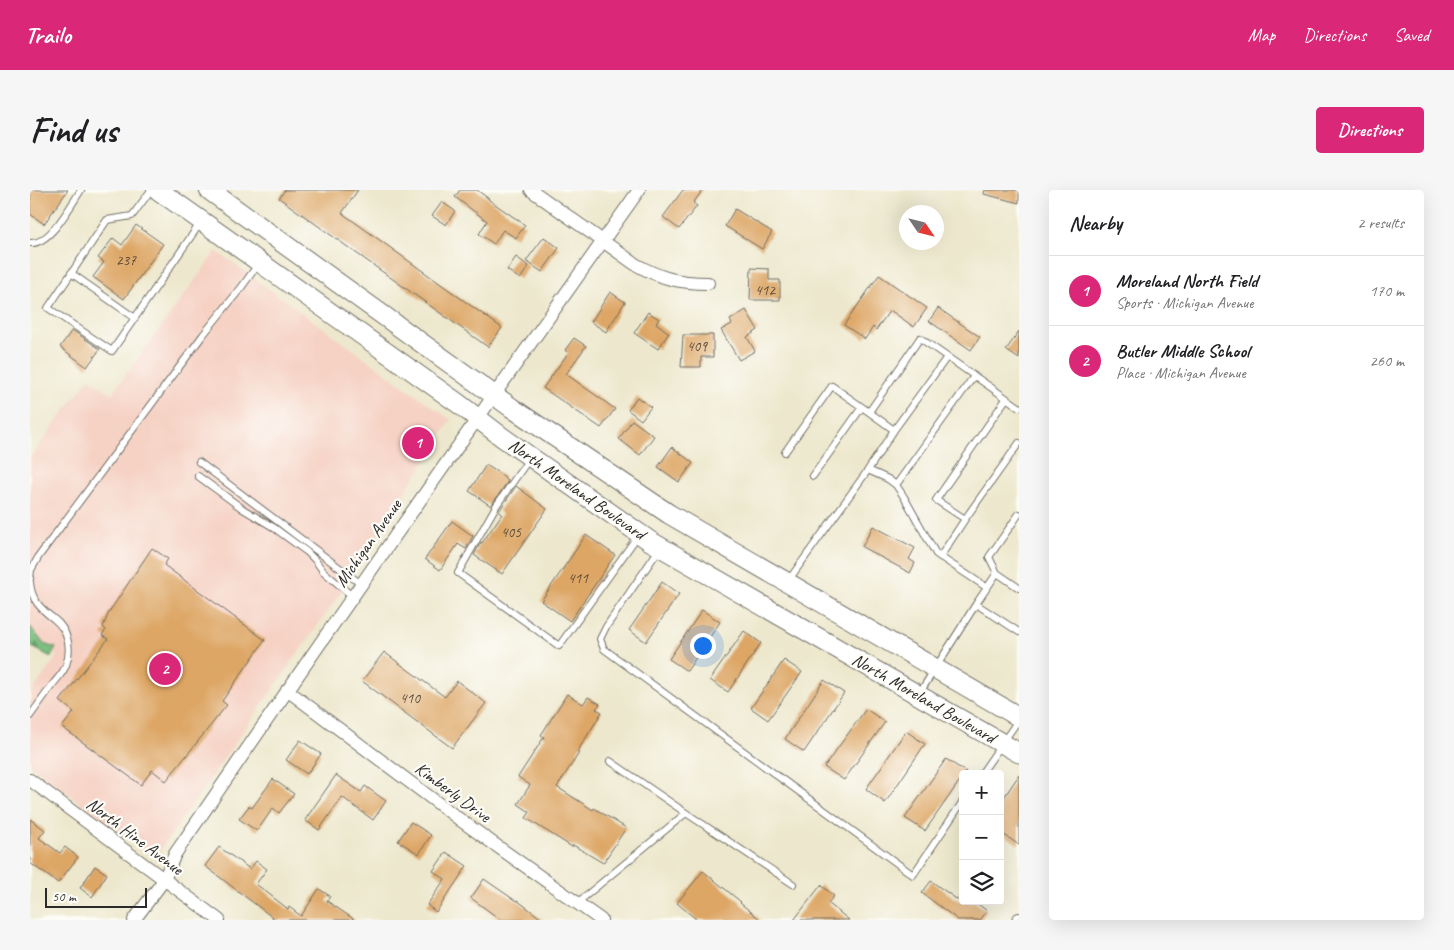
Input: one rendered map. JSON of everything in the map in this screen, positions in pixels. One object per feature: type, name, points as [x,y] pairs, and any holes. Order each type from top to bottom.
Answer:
[{"type":"street","name":"North Moreland Boulevard","points":[[158,190],[639,533],[1019,752]]},
{"type":"street","name":"North Moreland Boulevard","points":[[209,190],[494,395],[669,514],[1019,718]]},
{"type":"street","points":[[532,190],[649,272],[677,282],[708,283]]},
{"type":"street","name":"Michigan Avenue","points":[[134,920],[164,880],[175,854],[352,596],[639,190]]},
{"type":"street","points":[[400,362],[416,339]]},
{"type":"street","points":[[546,468],[564,444]]},
{"type":"street","name":"Kimberly Drive","points":[[287,690],[459,818],[601,920]]},
{"type":"street","name":"North Hine Avenue","points":[[30,780],[219,920]]},
{"type":"lane","points":[[30,243],[36,244],[56,226],[82,190]]},
{"type":"lane","points":[[151,190],[132,216],[107,220],[48,308],[112,351],[202,221]]},
{"type":"lane","points":[[30,716],[66,666],[69,650],[64,630],[35,601],[30,580],[31,570],[39,556],[203,335],[260,262]]},
{"type":"lane","points":[[71,273],[135,318]]},
{"type":"lane","points":[[869,412],[920,338],[1019,407]]},
{"type":"lane","points":[[787,582],[868,470],[946,357]]},
{"type":"lane","points":[[896,485],[974,376]]},
{"type":"lane","points":[[785,452],[832,386],[894,430]]},
{"type":"lane","points":[[965,519],[936,500],[1006,398]]},
{"type":"lane","points":[[813,476],[862,407]]},
{"type":"lane","points":[[940,557],[1019,444]]},
{"type":"lane","points":[[530,457],[496,506],[458,573],[559,646],[639,533]]},
{"type":"lane","points":[[199,462],[361,584]]},
{"type":"lane","points":[[868,470],[888,479],[896,485],[936,554],[986,587]]},
{"type":"lane","points":[[198,476],[307,552],[323,571],[352,596]]},
{"type":"lane","points":[[1019,514],[989,557],[997,573],[1019,588]]},
{"type":"lane","points":[[661,547],[606,627],[600,639],[604,649],[913,875],[959,807]]},
{"type":"lane","points":[[918,695],[986,587],[997,573]]},
{"type":"lane","points":[[976,604],[1019,632]]},
{"type":"lane","points":[[984,770],[1019,718]]},
{"type":"lane","points":[[610,761],[792,884]]},
{"type":"lane","points":[[577,903],[686,813]]},
{"type":"shaded area","points":[[216,251],[451,420],[343,589],[160,850],[153,854],[146,852],[30,765],[30,694],[57,656],[30,637],[30,458],[89,378],[112,394]]},
{"type":"green space","points":[[30,626],[44,644],[56,648],[51,657],[30,646]]},
{"type":"building","points":[[30,190],[68,190],[44,224],[30,214]]},
{"type":"building","points":[[285,190],[358,190],[342,213],[502,328],[488,347],[279,198]]},
{"type":"building","points":[[460,190],[477,190],[525,225],[516,238],[503,230],[494,244],[479,234],[487,221],[455,197]]},
{"type":"building","points":[[683,190],[703,190],[693,203],[697,206],[679,229],[663,217]]},
{"type":"building","points":[[985,190],[1019,190],[1019,203],[984,194]]},
{"type":"building","points":[[442,202],[455,211],[446,225],[432,216]]},
{"type":"building","points":[[735,209],[772,232],[762,249],[725,226]]},
{"type":"building","points":[[136,225],[163,244],[124,299],[93,277],[104,262],[98,258],[113,238],[122,245]]},
{"type":"building","points":[[544,237],[559,248],[542,272],[526,261]]},
{"type":"building","points":[[516,257],[529,266],[520,279],[507,270]]},
{"type":"building","points":[[751,268],[769,269],[769,280],[780,280],[780,300],[750,300]]},
{"type":"building","points":[[879,275],[927,308],[914,327],[890,310],[876,330],[873,327],[865,339],[844,325]]},
{"type":"building","points":[[610,292],[625,302],[606,332],[591,322]]},
{"type":"building","points":[[938,308],[980,337],[971,350],[929,321]]},
{"type":"building","points":[[746,310],[758,330],[747,337],[755,351],[739,360],[721,330],[732,324],[730,320]]},
{"type":"building","points":[[648,312],[659,319],[656,323],[669,333],[658,349],[634,333]]},
{"type":"building","points":[[72,330],[100,349],[87,367],[60,347]]},
{"type":"building","points":[[1019,331],[1019,359],[1006,350]]},
{"type":"building","points":[[683,335],[713,335],[713,357],[701,357],[701,367],[681,367]]},
{"type":"building","points":[[574,338],[586,346],[566,374],[615,409],[601,428],[543,388],[568,353],[565,350]]},
{"type":"building","points":[[637,397],[651,407],[641,420],[628,410]]},
{"type":"building","points":[[632,420],[654,436],[640,455],[619,439]]},
{"type":"building","points":[[672,447],[693,463],[679,482],[658,467]]},
{"type":"building","points":[[486,465],[508,481],[491,506],[469,491]]},
{"type":"building","points":[[516,486],[547,509],[502,574],[474,555],[481,542],[502,514],[499,511]]},
{"type":"building","points":[[452,521],[473,536],[466,549],[458,544],[440,570],[425,559]]},
{"type":"building","points":[[873,526],[915,548],[909,559],[915,563],[910,573],[862,547]]},
{"type":"building","points":[[586,535],[615,555],[570,621],[541,601]]},
{"type":"building","points":[[152,548],[168,559],[164,565],[265,640],[222,701],[227,705],[166,781],[152,770],[141,785],[62,727],[74,712],[60,701],[108,639],[102,635],[106,630],[103,627],[109,612]]},
{"type":"building","points":[[662,582],[679,594],[646,642],[629,630]]},
{"type":"building","points":[[702,610],[720,622],[687,671],[669,659]]},
{"type":"building","points":[[744,631],[761,643],[728,692],[710,680]]},
{"type":"building","points":[[384,652],[445,697],[457,681],[486,703],[452,748],[362,681]]},
{"type":"building","points":[[784,660],[802,672],[768,720],[751,708]]},
{"type":"building","points":[[824,680],[844,693],[804,752],[785,739]]},
{"type":"building","points":[[567,694],[583,704],[588,697],[600,704],[596,709],[602,712],[557,787],[626,828],[603,863],[573,845],[572,847],[526,818],[530,812],[518,804],[530,785],[518,777],[544,737],[541,735]]},
{"type":"building","points":[[866,709],[885,722],[844,780],[824,767]]},
{"type":"building","points":[[906,731],[925,744],[885,803],[866,789]]},
{"type":"building","points":[[300,740],[321,754],[307,774],[286,760]]},
{"type":"building","points":[[946,759],[963,770],[959,770],[959,782],[925,831],[905,818]]},
{"type":"building","points":[[336,775],[361,792],[365,786],[386,801],[373,820],[342,797],[319,830],[305,820]]},
{"type":"building","points":[[1019,775],[1019,845],[1004,835],[1004,797]]},
{"type":"building","points":[[273,779],[294,794],[279,813],[273,808],[257,831],[239,819],[249,806],[252,808]]},
{"type":"building","points":[[30,819],[45,830],[39,838],[60,853],[65,847],[78,857],[58,883],[30,863]]},
{"type":"building","points":[[411,822],[431,835],[419,854],[398,841]]},
{"type":"building","points":[[219,847],[250,869],[256,861],[267,869],[256,884],[288,909],[289,907],[301,916],[319,889],[330,896],[327,901],[355,920],[276,920],[205,866]]},
{"type":"building","points":[[446,852],[467,866],[436,912],[427,905],[445,879],[433,871]]},
{"type":"building","points":[[95,866],[107,874],[92,897],[80,888]]},
{"type":"building","points":[[703,871],[761,920],[697,920],[677,903]]},
{"type":"building","points":[[484,879],[517,900],[543,920],[501,920],[471,898]]},
{"type":"building","points":[[931,881],[959,901],[959,905],[979,905],[987,911],[980,920],[958,920],[922,893]]},
{"type":"building","points":[[821,885],[834,896],[828,903],[849,920],[794,920]]},
{"type":"place","name":"Moreland North Field","points":[[418,443]]},
{"type":"place","name":"Butler Middle School","points":[[165,669]]}]
